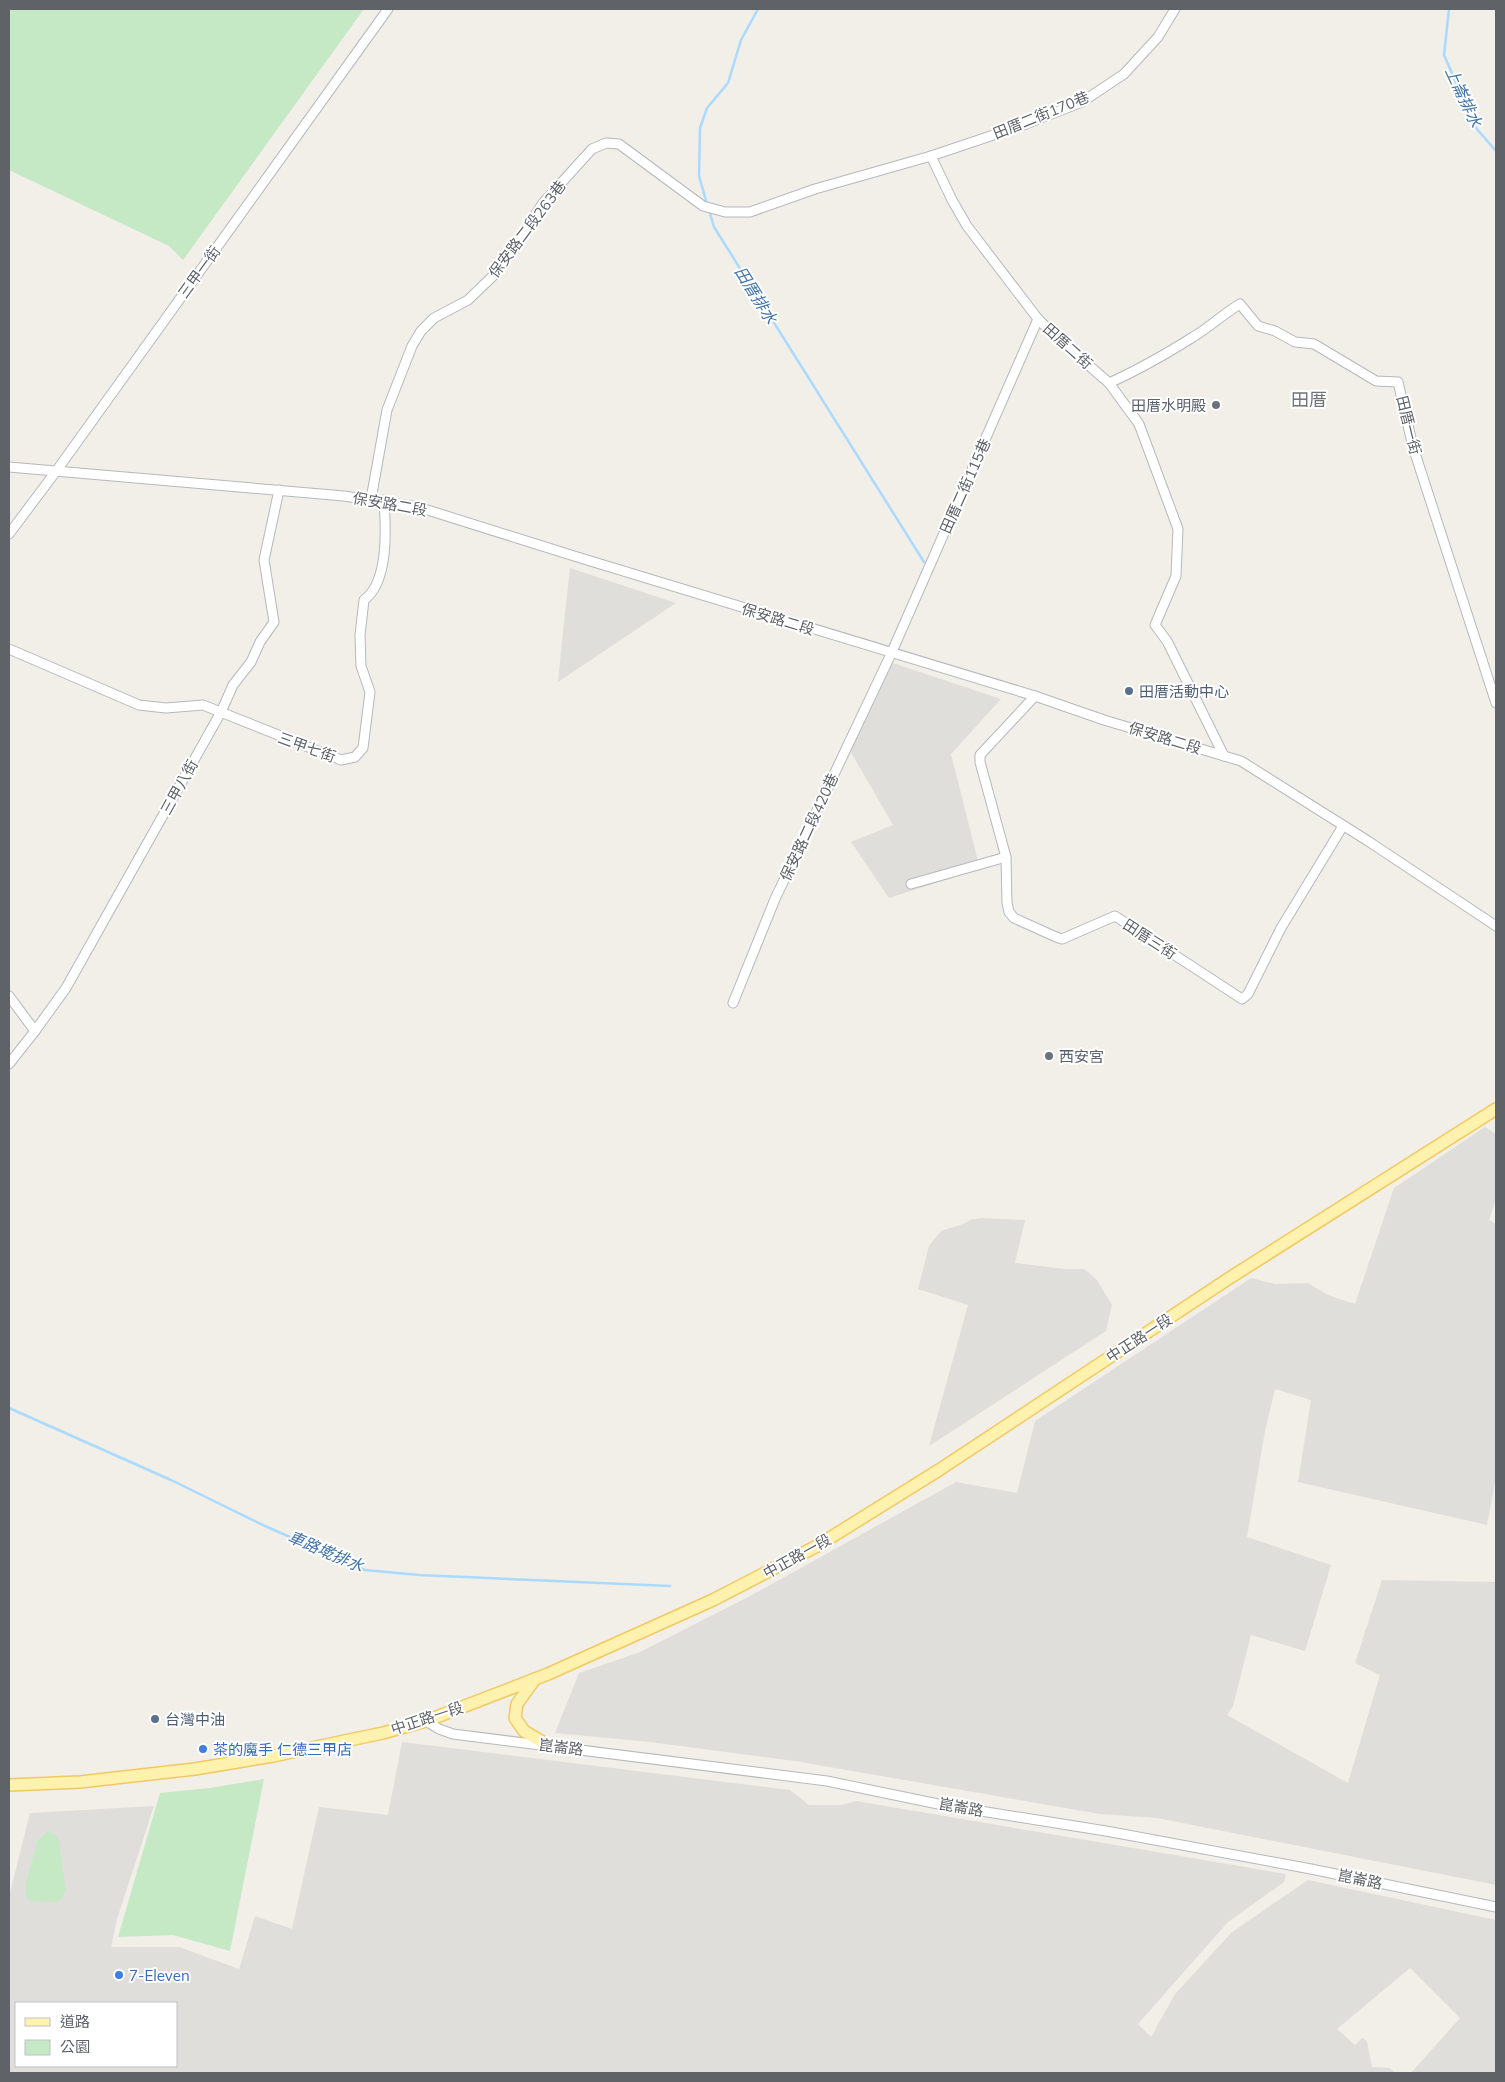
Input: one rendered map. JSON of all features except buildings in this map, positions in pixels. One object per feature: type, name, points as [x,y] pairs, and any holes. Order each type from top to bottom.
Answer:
[{"type":"main road","name":"中正路一段","points":[[9,1785],[80,1782],[196,1769],[273,1756],[426,1721],[534,1679],[713,1600],[817,1546],[939,1470],[1235,1275],[1496,1109]]},
{"type":"main road","points":[[534,1679],[517,1704],[515,1718],[524,1731],[549,1746]]},
{"type":"street","name":"三甲一街","points":[[9,534],[388,9]]},
{"type":"street","name":"田厝二街170巷","points":[[931,156],[1026,124],[1082,102],[1124,74],[1158,37],[1175,9]]},
{"type":"street","name":"保安路二段263巷","points":[[371,499],[387,410],[412,346],[421,331],[434,318],[468,300],[497,272],[543,203],[592,149],[606,142],[619,144],[706,207],[725,212],[750,212],[815,190],[931,156]]},
{"type":"street","name":"田厝二街","points":[[931,156],[967,226],[1038,319],[1109,383],[1139,424],[1178,529],[1176,576],[1155,625],[1167,640],[1224,756]]},
{"type":"street","name":"田厝一街","points":[[1109,383],[1144,367],[1195,336],[1224,313],[1240,304],[1258,326],[1275,330],[1295,342],[1314,344],[1376,381],[1398,382],[1413,447],[1496,702]]},
{"type":"street","name":"田厝二街115巷","points":[[891,654],[1038,319]]},
{"type":"street","name":"保安路二段","points":[[9,467],[384,500],[452,516],[580,558],[891,654],[1035,696],[1104,720],[1241,761],[1496,926]]},
{"type":"street","name":"三甲八街","points":[[9,1064],[66,988],[221,712],[233,685],[251,662],[260,642],[274,622],[264,560],[279,490]]},
{"type":"street","name":"三甲七街","points":[[9,648],[139,705],[166,708],[203,705],[340,760],[355,757],[363,748],[370,692],[361,666],[360,635],[364,600],[370,596],[383,567],[386,525],[384,500]]},
{"type":"street","name":"保安路二段420巷","points":[[733,1003],[775,899],[891,654]]},
{"type":"street","name":"田厝三街","points":[[1035,696],[980,755],[980,762],[1006,857],[1009,912],[1014,918],[1062,939],[1115,916],[1242,999],[1248,994],[1282,928],[1343,826]]},
{"type":"street","points":[[911,884],[1006,857]]},
{"type":"street","points":[[9,996],[35,1031]]},
{"type":"street","name":"崑崙路","points":[[426,1721],[439,1729],[453,1734],[827,1781],[943,1804],[1106,1831],[1302,1867],[1496,1907]]},
{"type":"shaded area","points":[[570,568],[676,603],[558,682],[562,641]]},
{"type":"shaded area","points":[[887,661],[1001,699],[951,754],[980,869],[889,898],[851,842],[893,825],[845,742]]},
{"type":"shaded area","points":[[1485,1127],[1496,1134],[1496,1199],[1489,1220],[1496,1224],[1496,1477],[1487,1525],[1298,1482],[1311,1400],[1275,1389],[1265,1431],[1247,1537],[1331,1565],[1305,1651],[1251,1635],[1233,1706],[1227,1715],[1348,1783],[1380,1675],[1355,1663],[1382,1580],[1496,1582],[1496,1885],[1157,1818],[1100,1814],[795,1761],[650,1742],[555,1733],[579,1673],[640,1652],[752,1595],[956,1482],[1017,1493],[1035,1421],[1251,1278],[1275,1284],[1308,1283],[1328,1295],[1355,1304],[1394,1188]]},
{"type":"shaded area","points":[[981,1218],[1025,1220],[1015,1263],[1065,1269],[1084,1269],[1097,1280],[1112,1305],[1106,1331],[929,1446],[968,1305],[918,1289],[929,1246],[941,1231]]},
{"type":"shaded area","points":[[402,1742],[790,1790],[809,1805],[841,1805],[856,1801],[1286,1874],[1284,1882],[1228,1922],[1138,2024],[1151,2037],[1175,1994],[1232,1932],[1308,1880],[1496,1920],[1496,2073],[1411,2073],[1460,2018],[1410,1968],[1337,2029],[1355,2045],[1362,2038],[1367,2041],[1372,2067],[1390,2068],[1395,2073],[9,2073],[9,1897],[30,1813],[154,1806],[117,1919],[111,1947],[179,1947],[239,1969],[255,1916],[292,1929],[319,1807],[388,1815]]},
{"type":"green space","points":[[9,9],[364,9],[183,260],[169,246],[9,170]]},
{"type":"green space","points":[[264,1779],[230,1951],[173,1935],[118,1937],[160,1793],[210,1788]]},
{"type":"green space","points":[[49,1831],[58,1837],[66,1891],[58,1902],[32,1901],[26,1898],[26,1882],[38,1840]]},
{"type":"waterway","name":"田厝排水","points":[[707,204],[699,176],[700,128],[707,108],[728,83],[741,40],[758,9]]},
{"type":"waterway","name":"上崙排水","points":[[1449,9],[1444,55],[1476,128],[1496,151]]},
{"type":"waterway","name":"田厝排水","points":[[709,210],[714,227],[924,562]]},
{"type":"waterway","name":"車路墘排水","points":[[9,1408],[171,1480],[265,1526],[365,1570],[419,1575],[670,1586]]},
{"type":"place","name":"田厝水明殿","points":[[1216,405]]},
{"type":"place","name":"田厝活動中心","points":[[1129,691]]},
{"type":"place","name":"西安宮","points":[[1049,1056]]},
{"type":"place","name":"台灣中油","points":[[155,1719]]},
{"type":"place","name":"茶的魔手 仁德三甲店","points":[[203,1749]]},
{"type":"place","name":"7-Eleven","points":[[119,1975]]},
{"type":"district","name":"田厝","points":[[1309,399]]}]
